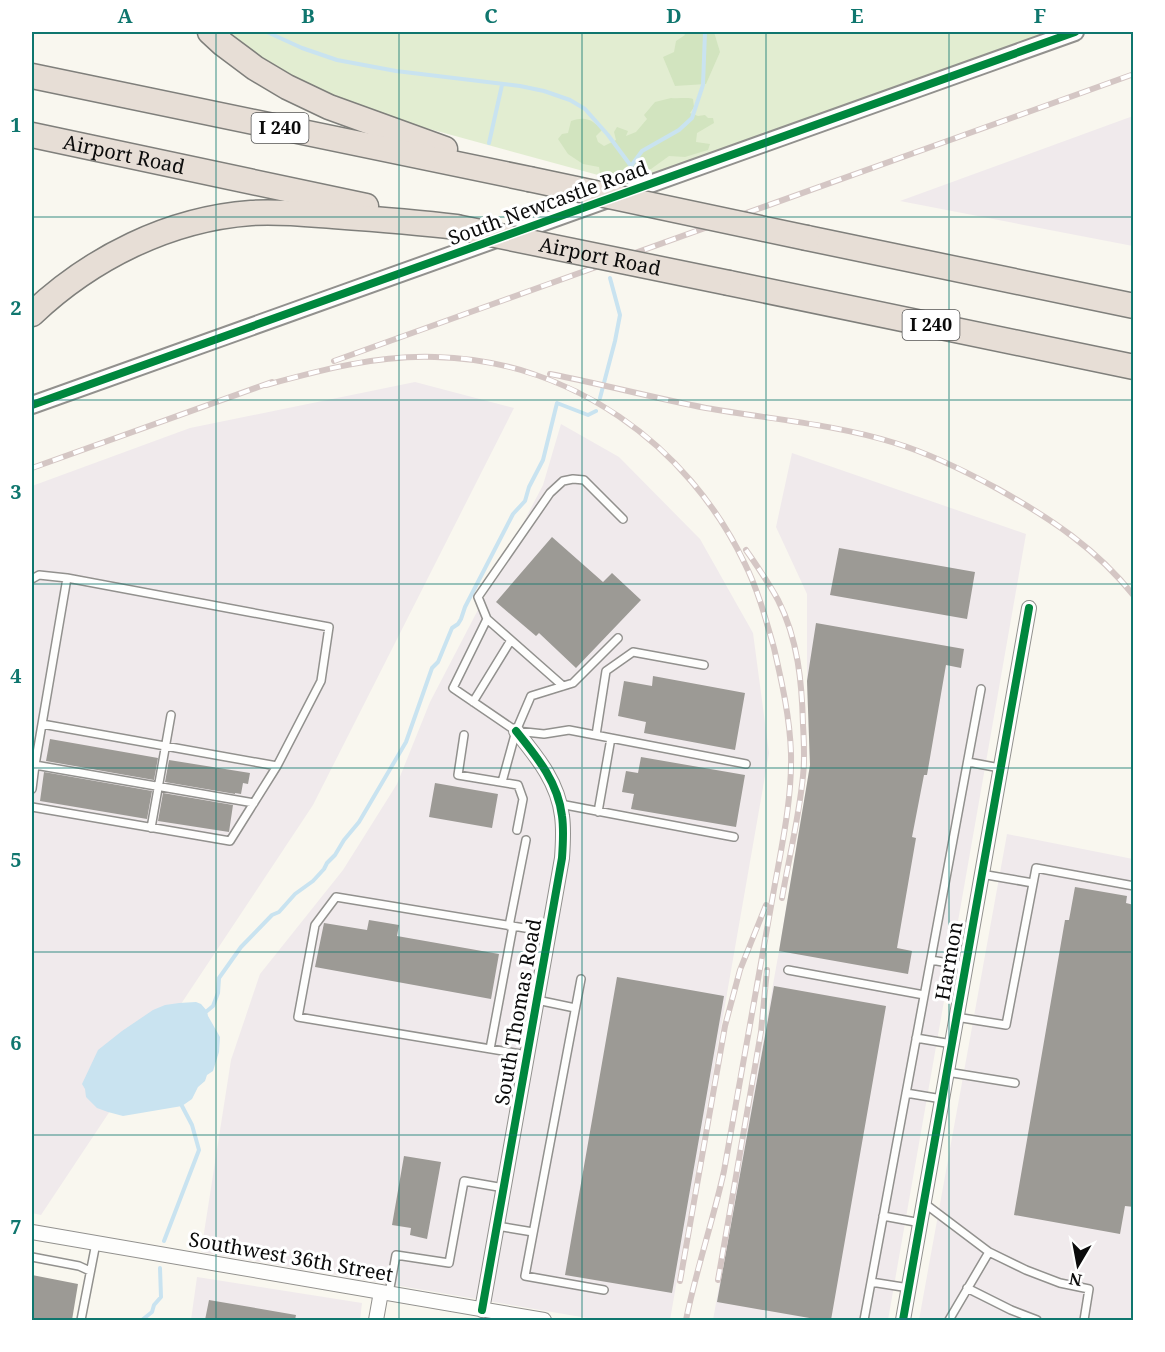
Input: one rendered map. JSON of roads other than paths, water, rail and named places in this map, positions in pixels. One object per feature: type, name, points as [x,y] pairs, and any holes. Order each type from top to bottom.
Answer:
[{"type":"highway","points":[[210,32],[255,68],[287,87],[329,107],[529,179]]},
{"type":"highway","name":"I 240","points":[[32,76],[1134,306]]},
{"type":"highway","name":"Airport Road","points":[[32,135],[410,218],[1134,367]]},
{"type":"highway","points":[[32,314],[72,280],[99,262],[159,233],[191,223],[250,213],[276,212],[410,218]]},
{"type":"street","name":"South Newcastle Road","points":[[32,405],[1075,32]]},
{"type":"street","name":"Harmon","points":[[903,1320],[1029,608]]},
{"type":"street","name":"South Thomas Road","points":[[482,1310],[562,858],[563,834],[560,804],[539,759],[516,731]]},
{"type":"street","name":"Southwest 36th Street","points":[[32,1232],[544,1320]]},
{"type":"street","points":[[376,1320],[385,1293]]},
{"type":"lane","points":[[563,686],[487,619],[478,597],[550,493],[563,481],[584,480],[624,519]]},
{"type":"lane","points":[[32,579],[39,575],[67,578],[329,627],[321,681],[277,766],[230,841],[32,807]]},
{"type":"lane","points":[[32,789],[33,764],[67,578]]},
{"type":"lane","points":[[487,619],[453,688],[516,731],[544,734],[569,730],[746,764]]},
{"type":"lane","points":[[502,782],[516,731],[531,696],[573,683],[618,638]]},
{"type":"lane","points":[[473,702],[511,640]]},
{"type":"lane","points":[[596,735],[606,671],[633,652],[704,664]]},
{"type":"lane","points":[[864,1320],[981,689]]},
{"type":"lane","points":[[151,828],[171,715]]},
{"type":"lane","points":[[42,724],[277,766]]},
{"type":"lane","points":[[464,735],[458,775],[518,785],[523,799],[517,830]]},
{"type":"lane","points":[[598,812],[611,738]]},
{"type":"lane","points":[[968,762],[1000,768]]},
{"type":"lane","points":[[33,764],[254,803]]},
{"type":"lane","points":[[560,804],[734,837]]},
{"type":"lane","points":[[490,1049],[526,840]]},
{"type":"lane","points":[[956,1017],[1006,1026],[1036,868],[1134,886]]},
{"type":"lane","points":[[981,874],[1033,883]]},
{"type":"lane","points":[[527,1055],[298,1017],[315,925],[336,897],[549,932]]},
{"type":"lane","points":[[931,960],[966,966]]},
{"type":"lane","points":[[788,970],[924,995]]},
{"type":"lane","points":[[581,979],[525,1276],[604,1290]]},
{"type":"lane","points":[[537,1000],[575,1008]]},
{"type":"lane","points":[[916,1038],[952,1044]]},
{"type":"lane","points":[[947,1072],[1015,1083]]},
{"type":"lane","points":[[906,1093],[942,1099]]},
{"type":"lane","points":[[385,1293],[396,1255],[449,1263],[464,1181],[504,1188]]},
{"type":"lane","points":[[924,1203],[989,1252],[1059,1283],[1089,1289],[1084,1320]]},
{"type":"lane","points":[[883,1216],[921,1223]]},
{"type":"lane","points":[[497,1226],[533,1232]]},
{"type":"lane","points":[[81,1320],[96,1243]]},
{"type":"lane","points":[[949,1320],[989,1252]]},
{"type":"lane","points":[[32,1257],[90,1270]]},
{"type":"lane","points":[[871,1282],[909,1288]]},
{"type":"lane","points":[[967,1288],[1037,1320]]},
{"type":"water","points":[[196,1002],[207,1011],[220,1037],[219,1052],[213,1071],[198,1087],[192,1099],[182,1106],[123,1116],[97,1108],[86,1097],[82,1084],[98,1050],[153,1010],[165,1005]]},
{"type":"waterway","points":[[267,32],[302,48],[337,60],[396,71],[520,86],[570,100],[585,109],[631,166],[642,151],[679,130],[692,118],[703,85],[705,32]]},
{"type":"waterway","points":[[489,143],[502,85]]},
{"type":"waterway","points":[[600,398],[620,315],[610,278]]},
{"type":"waterway","points":[[207,1011],[213,1006],[218,993],[219,978],[241,947],[272,915],[279,912],[295,894],[313,881],[324,869],[359,822],[406,742],[432,668],[438,662],[452,628],[461,619],[513,514],[525,501],[529,487],[543,460],[557,403],[588,415],[596,411]]},
{"type":"waterway","points":[[164,1241],[199,1150],[192,1125],[182,1106]]},
{"type":"waterway","points":[[142,1320],[152,1312],[154,1305],[161,1297],[160,1268]]},
{"type":"railway","points":[[334,361],[1134,74]]},
{"type":"railway","points":[[266,385],[349,365],[413,357],[485,362],[532,374],[577,392],[619,417],[657,447],[692,481],[721,521],[750,574],[774,648],[785,701],[791,754],[790,790],[724,1171],[686,1320]]},
{"type":"railway","points":[[550,374],[706,408],[849,431],[922,452],[986,482],[1054,523],[1088,549],[1120,579],[1134,596]]},
{"type":"railway","points":[[32,468],[272,382]]},
{"type":"railway","points":[[746,550],[771,587],[785,615],[798,661],[800,677],[804,770],[782,898]]},
{"type":"railway","points":[[680,1281],[725,1026],[740,970],[766,905]]},
{"type":"railway","points":[[718,1280],[761,1032],[767,970]]}]
